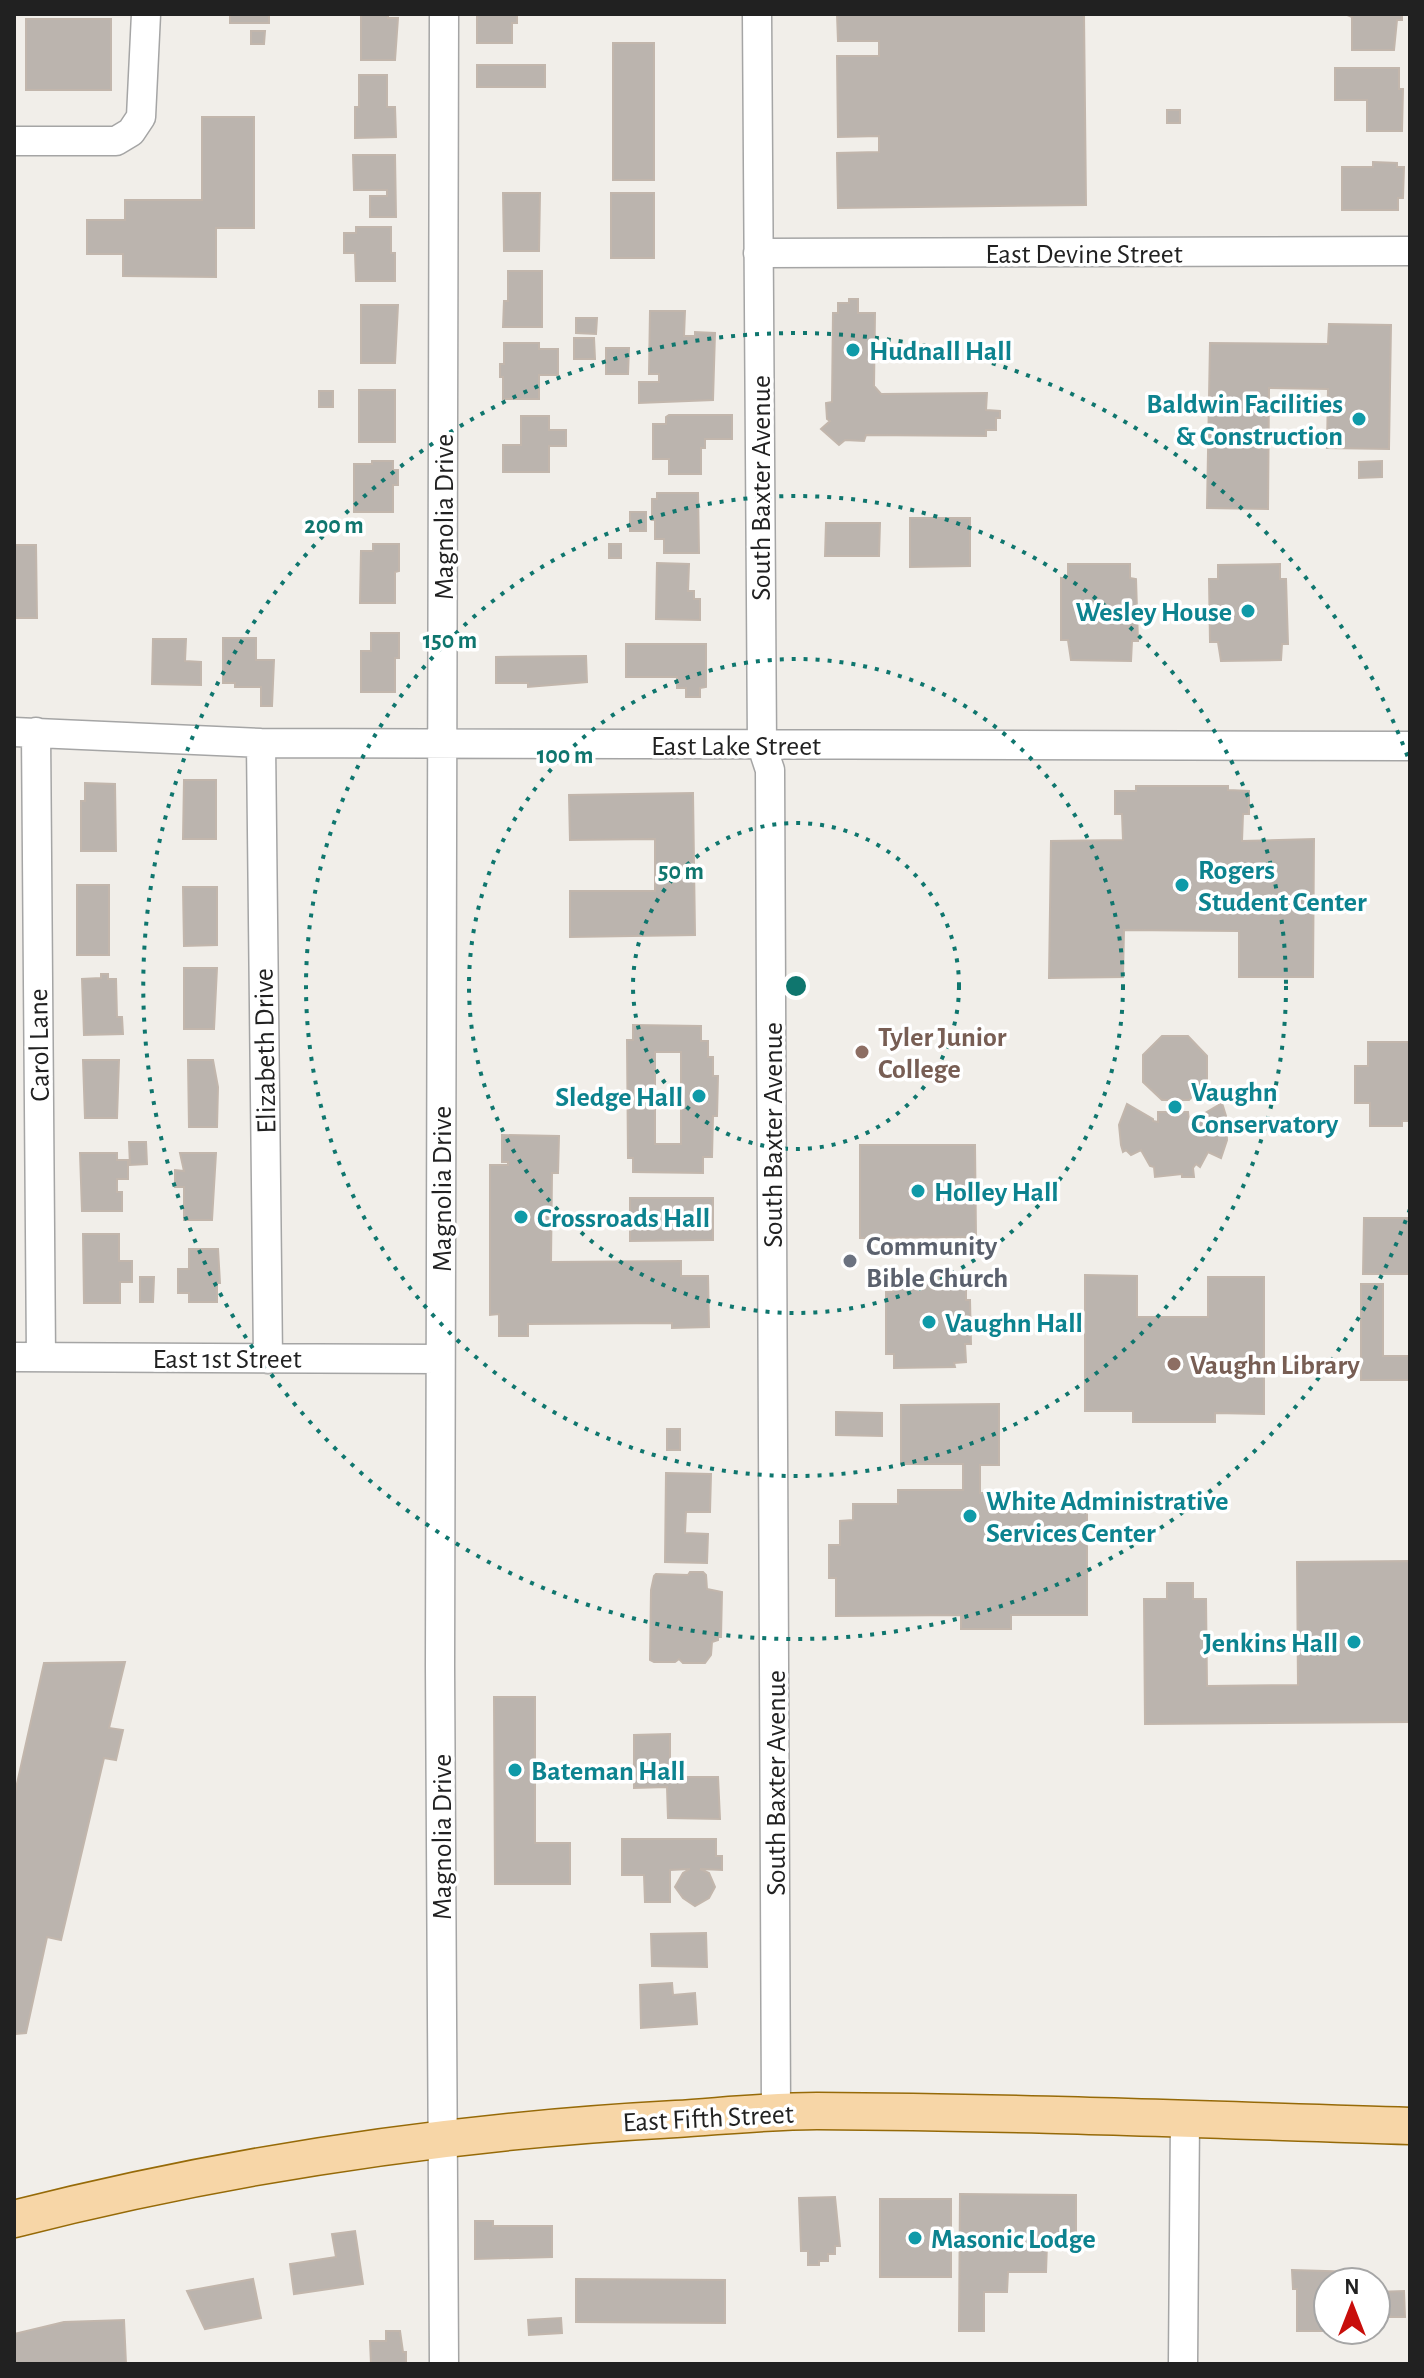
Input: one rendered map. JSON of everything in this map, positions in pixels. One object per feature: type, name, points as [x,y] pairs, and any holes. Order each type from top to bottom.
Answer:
[{"type":"main road","name":"East Fifth Street","points":[[14,2219],[129,2190],[272,2164],[442,2139],[621,2122],[776,2113],[947,2111],[1410,2126]]},
{"type":"street","points":[[14,141],[116,141],[131,132],[141,117],[146,14]]},
{"type":"street","name":"Magnolia Drive","points":[[444,14],[440,1359],[444,2364]]},
{"type":"street","name":"South Baxter Avenue","points":[[757,14],[762,746],[770,770],[776,2113]]},
{"type":"street","name":"East Devine Street","points":[[758,253],[1410,251]]},
{"type":"street","name":"East Lake Street","points":[[25,732],[261,743],[1410,746]]},
{"type":"street","name":"Carol Lane","points":[[25,732],[28,1357]]},
{"type":"street","name":"Elizabeth Drive","points":[[261,743],[268,1359]]},
{"type":"street","name":"East 1st Street","points":[[28,1357],[440,1359]]},
{"type":"street","points":[[1183,2364],[1185,2119]]},
{"type":"building","points":[[230,14],[269,14],[269,23],[230,23]]},
{"type":"building","points":[[335,14],[388,14],[388,18],[398,18],[395,60],[361,60],[361,15]]},
{"type":"building","points":[[477,14],[517,14],[517,23],[512,23],[512,43],[477,43]]},
{"type":"building","points":[[837,14],[1084,14],[1086,205],[838,208],[837,153],[879,152],[879,136],[838,137],[837,56],[879,56],[879,41],[838,41]]},
{"type":"building","points":[[1345,14],[1402,14],[1402,20],[1397,20],[1394,50],[1352,50],[1352,17]]},
{"type":"building","points":[[26,19],[111,19],[111,90],[26,90]]},
{"type":"building","points":[[251,31],[265,31],[264,44],[251,44]]},
{"type":"building","points":[[613,43],[654,43],[654,180],[613,180]]},
{"type":"building","points":[[477,65],[545,65],[545,87],[477,87]]},
{"type":"building","points":[[1335,68],[1399,68],[1399,89],[1403,89],[1402,131],[1367,131],[1367,100],[1335,100]]},
{"type":"building","points":[[359,75],[387,75],[387,107],[395,107],[396,137],[355,138]]},
{"type":"building","points":[[1167,110],[1180,110],[1180,123],[1167,123]]},
{"type":"building","points":[[202,117],[254,117],[254,228],[216,228],[216,277],[123,276],[123,254],[87,254],[87,220],[125,220],[125,200],[202,200]]},
{"type":"building","points":[[353,155],[395,155],[396,217],[370,217],[370,196],[387,196],[387,190],[354,190]]},
{"type":"building","points":[[1373,162],[1397,163],[1397,167],[1404,167],[1403,198],[1398,198],[1398,210],[1342,210],[1342,167],[1373,167]]},
{"type":"building","points":[[503,193],[540,193],[539,251],[504,251]]},
{"type":"building","points":[[611,193],[654,193],[654,258],[611,258]]},
{"type":"building","points":[[356,227],[391,227],[395,281],[356,281],[355,253],[344,253],[344,233],[356,233]]},
{"type":"building","points":[[508,271],[542,271],[542,327],[503,327],[504,301],[508,301]]},
{"type":"building","name":"Hudnall Hall","points":[[849,299],[858,299],[858,313],[875,313],[874,386],[881,394],[987,393],[986,410],[1000,411],[1000,418],[996,418],[996,430],[986,430],[986,436],[866,435],[864,441],[845,440],[839,445],[821,429],[830,421],[827,419],[826,403],[832,402],[833,313],[838,313],[838,303],[849,303]]},
{"type":"building","points":[[361,305],[398,305],[395,363],[361,363]]},
{"type":"building","points":[[650,311],[685,311],[684,336],[695,336],[695,332],[715,333],[713,400],[639,403],[639,382],[659,382],[659,374],[649,374]]},
{"type":"building","points":[[576,318],[597,318],[596,334],[576,333]]},
{"type":"building","name":"Baldwin Facilities & Construction","points":[[1329,324],[1391,325],[1389,449],[1327,448],[1328,389],[1269,388],[1268,509],[1207,508],[1210,343],[1328,344]]},
{"type":"building","points":[[574,338],[594,338],[595,359],[574,359]]},
{"type":"building","points":[[504,343],[539,343],[539,349],[558,349],[558,375],[539,375],[539,399],[503,399],[500,364],[504,364]]},
{"type":"building","points":[[606,348],[629,348],[628,374],[606,374]]},
{"type":"building","points":[[359,390],[395,390],[395,442],[359,442]]},
{"type":"building","points":[[319,391],[333,391],[333,407],[319,407]]},
{"type":"building","points":[[669,415],[732,415],[732,439],[705,439],[705,448],[701,448],[701,474],[669,474],[669,459],[653,459],[653,424],[666,424]]},
{"type":"building","points":[[521,416],[549,416],[549,430],[566,430],[566,446],[549,446],[549,472],[503,472],[503,445],[521,445]]},
{"type":"building","points":[[372,461],[393,461],[393,470],[398,470],[398,485],[393,485],[393,512],[354,512],[354,464],[372,464]]},
{"type":"building","points":[[1382,461],[1382,477],[1359,478],[1359,462]]},
{"type":"building","points":[[657,493],[698,493],[699,553],[664,553],[664,539],[655,539],[655,520],[652,520],[652,499],[657,499]]},
{"type":"building","points":[[630,512],[646,512],[646,531],[630,531]]},
{"type":"building","points":[[910,518],[970,518],[970,566],[910,567]]},
{"type":"building","points":[[826,523],[880,523],[879,556],[825,556]]},
{"type":"building","points":[[373,544],[399,544],[395,603],[360,603],[361,551],[373,551]]},
{"type":"building","points":[[609,544],[621,544],[621,558],[609,558]]},
{"type":"building","points":[[14,545],[36,545],[37,618],[14,618]]},
{"type":"building","points":[[657,563],[689,564],[688,591],[694,591],[694,599],[700,599],[700,620],[656,619]]},
{"type":"building","name":"Wesley House","points":[[1068,564],[1130,564],[1130,578],[1136,579],[1138,641],[1132,641],[1131,661],[1071,660],[1068,640],[1061,640],[1061,578],[1068,579]]},
{"type":"building","name":"Wesley House","points":[[1280,564],[1280,579],[1286,579],[1288,644],[1282,644],[1281,660],[1221,661],[1218,642],[1210,642],[1209,579],[1218,579],[1218,565]]},
{"type":"building","points":[[371,633],[399,633],[395,692],[361,692],[361,651],[371,651]]},
{"type":"building","points":[[223,638],[256,638],[256,660],[274,660],[272,706],[261,706],[261,687],[235,687],[235,683],[223,683]]},
{"type":"building","points":[[153,639],[186,639],[185,661],[201,662],[201,685],[152,684]]},
{"type":"building","points":[[626,644],[706,644],[706,687],[700,688],[700,697],[686,697],[686,688],[677,688],[677,677],[626,677]]},
{"type":"building","points":[[586,656],[587,682],[528,687],[528,683],[496,683],[496,657]]},
{"type":"building","points":[[184,780],[216,780],[216,839],[183,839]]},
{"type":"building","points":[[85,783],[115,784],[116,851],[81,851],[81,801],[85,801]]},
{"type":"building","name":"Rogers Student Center","points":[[1136,786],[1228,786],[1228,790],[1249,791],[1249,814],[1243,814],[1242,841],[1314,839],[1313,977],[1239,977],[1239,931],[1124,930],[1123,977],[1049,978],[1051,841],[1123,840],[1122,814],[1115,814],[1115,791],[1136,791]]},
{"type":"building","points":[[693,793],[695,935],[570,937],[570,891],[655,891],[655,839],[570,840],[569,795]]},
{"type":"building","points":[[77,885],[109,885],[109,955],[77,955]]},
{"type":"building","points":[[183,887],[217,887],[217,945],[184,946]]},
{"type":"building","points":[[184,968],[217,968],[214,1029],[184,1029]]},
{"type":"building","points":[[101,974],[108,974],[108,979],[116,979],[117,1017],[122,1017],[123,1034],[84,1035],[82,979],[101,978]]},
{"type":"building","name":"Sledge Hall","points":[[633,1025],[701,1026],[701,1041],[708,1041],[708,1057],[713,1057],[713,1076],[718,1076],[712,1157],[703,1157],[703,1173],[633,1172],[633,1158],[628,1158],[627,1040],[633,1040]],"holes":[[[655,1052],[681,1052],[681,1144],[655,1144]]]},
{"type":"building","name":"Vaughn Conservatory","points":[[1162,1036],[1188,1036],[1207,1056],[1207,1081],[1189,1100],[1180,1100],[1179,1112],[1188,1112],[1189,1121],[1195,1124],[1195,1119],[1222,1103],[1226,1116],[1227,1140],[1221,1158],[1208,1152],[1200,1167],[1196,1164],[1193,1168],[1194,1177],[1182,1177],[1182,1174],[1155,1177],[1154,1167],[1150,1166],[1141,1150],[1131,1155],[1126,1150],[1123,1152],[1121,1145],[1119,1125],[1127,1104],[1158,1122],[1158,1112],[1171,1112],[1171,1100],[1162,1100],[1143,1082],[1143,1055]]},
{"type":"building","points":[[1368,1042],[1410,1042],[1410,1121],[1402,1121],[1402,1126],[1370,1126],[1370,1103],[1355,1103],[1355,1066],[1368,1066]]},
{"type":"building","points":[[83,1060],[119,1060],[117,1118],[85,1118]]},
{"type":"building","points":[[188,1060],[213,1060],[218,1087],[217,1127],[189,1127]]},
{"type":"building","name":"Crossroads Hall","points":[[502,1135],[559,1136],[558,1173],[552,1173],[551,1262],[681,1261],[681,1276],[708,1276],[709,1327],[672,1328],[672,1323],[528,1324],[528,1336],[499,1336],[499,1314],[490,1315],[490,1165],[508,1165],[508,1162],[502,1162]]},
{"type":"building","points":[[129,1142],[146,1142],[147,1164],[130,1165]]},
{"type":"building","name":"Holley Hall","points":[[860,1145],[975,1145],[976,1237],[860,1238]]},
{"type":"building","points":[[80,1153],[117,1153],[117,1160],[128,1160],[128,1179],[117,1179],[117,1192],[122,1192],[122,1211],[82,1211]]},
{"type":"building","points":[[180,1153],[216,1153],[212,1220],[184,1220],[184,1187],[175,1187],[175,1170],[184,1171]]},
{"type":"building","points":[[630,1198],[713,1198],[713,1240],[630,1241]]},
{"type":"building","points":[[1364,1218],[1410,1218],[1410,1274],[1363,1274]]},
{"type":"building","points":[[83,1234],[119,1234],[119,1261],[132,1261],[132,1282],[120,1282],[120,1303],[84,1303]]},
{"type":"building","points":[[189,1249],[218,1249],[220,1283],[217,1283],[217,1302],[189,1302],[189,1293],[178,1293],[178,1269],[189,1269]]},
{"type":"building","name":"Vaughn Library","points":[[1085,1275],[1137,1276],[1137,1317],[1208,1317],[1208,1277],[1264,1277],[1264,1414],[1215,1413],[1215,1422],[1133,1422],[1133,1411],[1085,1411]]},
{"type":"building","points":[[140,1277],[154,1277],[153,1302],[140,1302]]},
{"type":"building","name":"Vaughn Hall","points":[[893,1277],[955,1277],[955,1283],[966,1283],[966,1300],[970,1300],[971,1344],[965,1344],[966,1362],[954,1363],[955,1367],[894,1368],[894,1354],[886,1354],[886,1292],[893,1292]]},
{"type":"building","points":[[1361,1284],[1383,1284],[1383,1356],[1410,1356],[1410,1380],[1361,1380]]},
{"type":"building","name":"White Administrative Services Center","points":[[999,1404],[999,1465],[980,1465],[980,1493],[1012,1493],[1012,1512],[1087,1511],[1087,1615],[1011,1615],[1011,1629],[961,1629],[961,1615],[836,1616],[836,1578],[829,1578],[829,1545],[840,1545],[840,1521],[853,1520],[853,1504],[898,1504],[898,1490],[963,1490],[963,1464],[901,1464],[901,1405]]},
{"type":"building","points":[[836,1412],[882,1413],[882,1436],[836,1435]]},
{"type":"building","points":[[667,1429],[680,1429],[680,1450],[667,1450]]},
{"type":"building","points":[[666,1473],[711,1474],[710,1512],[686,1512],[685,1533],[708,1534],[707,1563],[665,1562]]},
{"type":"building","name":"Jenkins Hall","points":[[1410,1561],[1410,1722],[1145,1724],[1144,1599],[1167,1599],[1167,1583],[1193,1583],[1193,1599],[1206,1599],[1207,1686],[1298,1685],[1297,1562]]},
{"type":"building","points":[[690,1572],[703,1572],[707,1589],[722,1592],[721,1637],[712,1642],[711,1655],[705,1663],[683,1663],[679,1659],[675,1662],[654,1662],[650,1660],[654,1576],[688,1575]]},
{"type":"building","points":[[125,1662],[109,1728],[123,1730],[116,1760],[104,1758],[61,1940],[47,1937],[26,2033],[15,2034],[14,2061],[14,1797],[44,1663]]},
{"type":"building","name":"Bateman Hall","points":[[494,1697],[535,1697],[535,1843],[570,1843],[570,1884],[495,1884]]},
{"type":"building","points":[[670,1734],[670,1777],[718,1777],[720,1819],[668,1818],[667,1787],[634,1788],[634,1735]]},
{"type":"building","points":[[622,1839],[716,1839],[716,1856],[722,1856],[722,1870],[700,1869],[709,1873],[715,1887],[709,1898],[695,1906],[683,1898],[675,1887],[683,1873],[690,1869],[670,1870],[670,1902],[645,1902],[644,1875],[622,1875]]},
{"type":"building","points":[[706,1933],[707,1967],[652,1966],[651,1934]]},
{"type":"building","points":[[672,1983],[673,1995],[695,1993],[697,2024],[641,2028],[640,1985]]},
{"type":"building","points":[[960,2194],[1076,2195],[1076,2244],[1047,2244],[1046,2272],[1008,2272],[1007,2292],[984,2292],[984,2331],[959,2331]]},
{"type":"building","points":[[835,2197],[840,2246],[835,2246],[835,2254],[828,2254],[828,2261],[808,2265],[808,2251],[801,2251],[799,2198]]},
{"type":"building","name":"Masonic Lodge","points":[[880,2199],[951,2199],[951,2277],[880,2277]]},
{"type":"building","points":[[475,2221],[493,2221],[493,2226],[552,2226],[552,2257],[475,2259]]},
{"type":"building","points":[[355,2231],[363,2284],[294,2294],[290,2264],[336,2257],[332,2234]]},
{"type":"building","points":[[1292,2270],[1312,2271],[1312,2331],[1297,2331],[1297,2289],[1293,2289]]},
{"type":"building","points":[[253,2279],[261,2318],[205,2329],[187,2291]]},
{"type":"building","points":[[576,2279],[725,2280],[725,2323],[576,2322]]},
{"type":"building","points":[[1392,2291],[1404,2291],[1405,2317],[1392,2317]]},
{"type":"building","points":[[561,2318],[562,2333],[529,2335],[528,2320]]},
{"type":"building","points":[[124,2320],[126,2364],[14,2364],[14,2334],[64,2322]]},
{"type":"building","points":[[386,2331],[400,2331],[406,2364],[371,2364],[370,2341],[386,2341]]},
{"type":"place","name":"Hudnall Hall","points":[[853,350]]},
{"type":"place","name":"Baldwin Facilities & Construction","points":[[1359,419]]},
{"type":"place","name":"Wesley House","points":[[1248,611]]},
{"type":"place","name":"Rogers Student Center","points":[[1182,885]]},
{"type":"place","name":"Tyler Junior College","points":[[862,1052]]},
{"type":"place","name":"Sledge Hall","points":[[699,1096]]},
{"type":"place","name":"Vaughn Conservatory","points":[[1175,1107]]},
{"type":"place","name":"Holley Hall","points":[[918,1191]]},
{"type":"place","name":"Crossroads Hall","points":[[521,1217]]},
{"type":"place","name":"Community Bible Church","points":[[850,1261]]},
{"type":"place","name":"Vaughn Hall","points":[[929,1322]]},
{"type":"place","name":"Vaughn Library","points":[[1174,1364]]},
{"type":"place","name":"White Administrative Services Center","points":[[970,1516]]},
{"type":"place","name":"Jenkins Hall","points":[[1354,1642]]},
{"type":"place","name":"Bateman Hall","points":[[515,1770]]},
{"type":"place","name":"Masonic Lodge","points":[[915,2238]]}]
